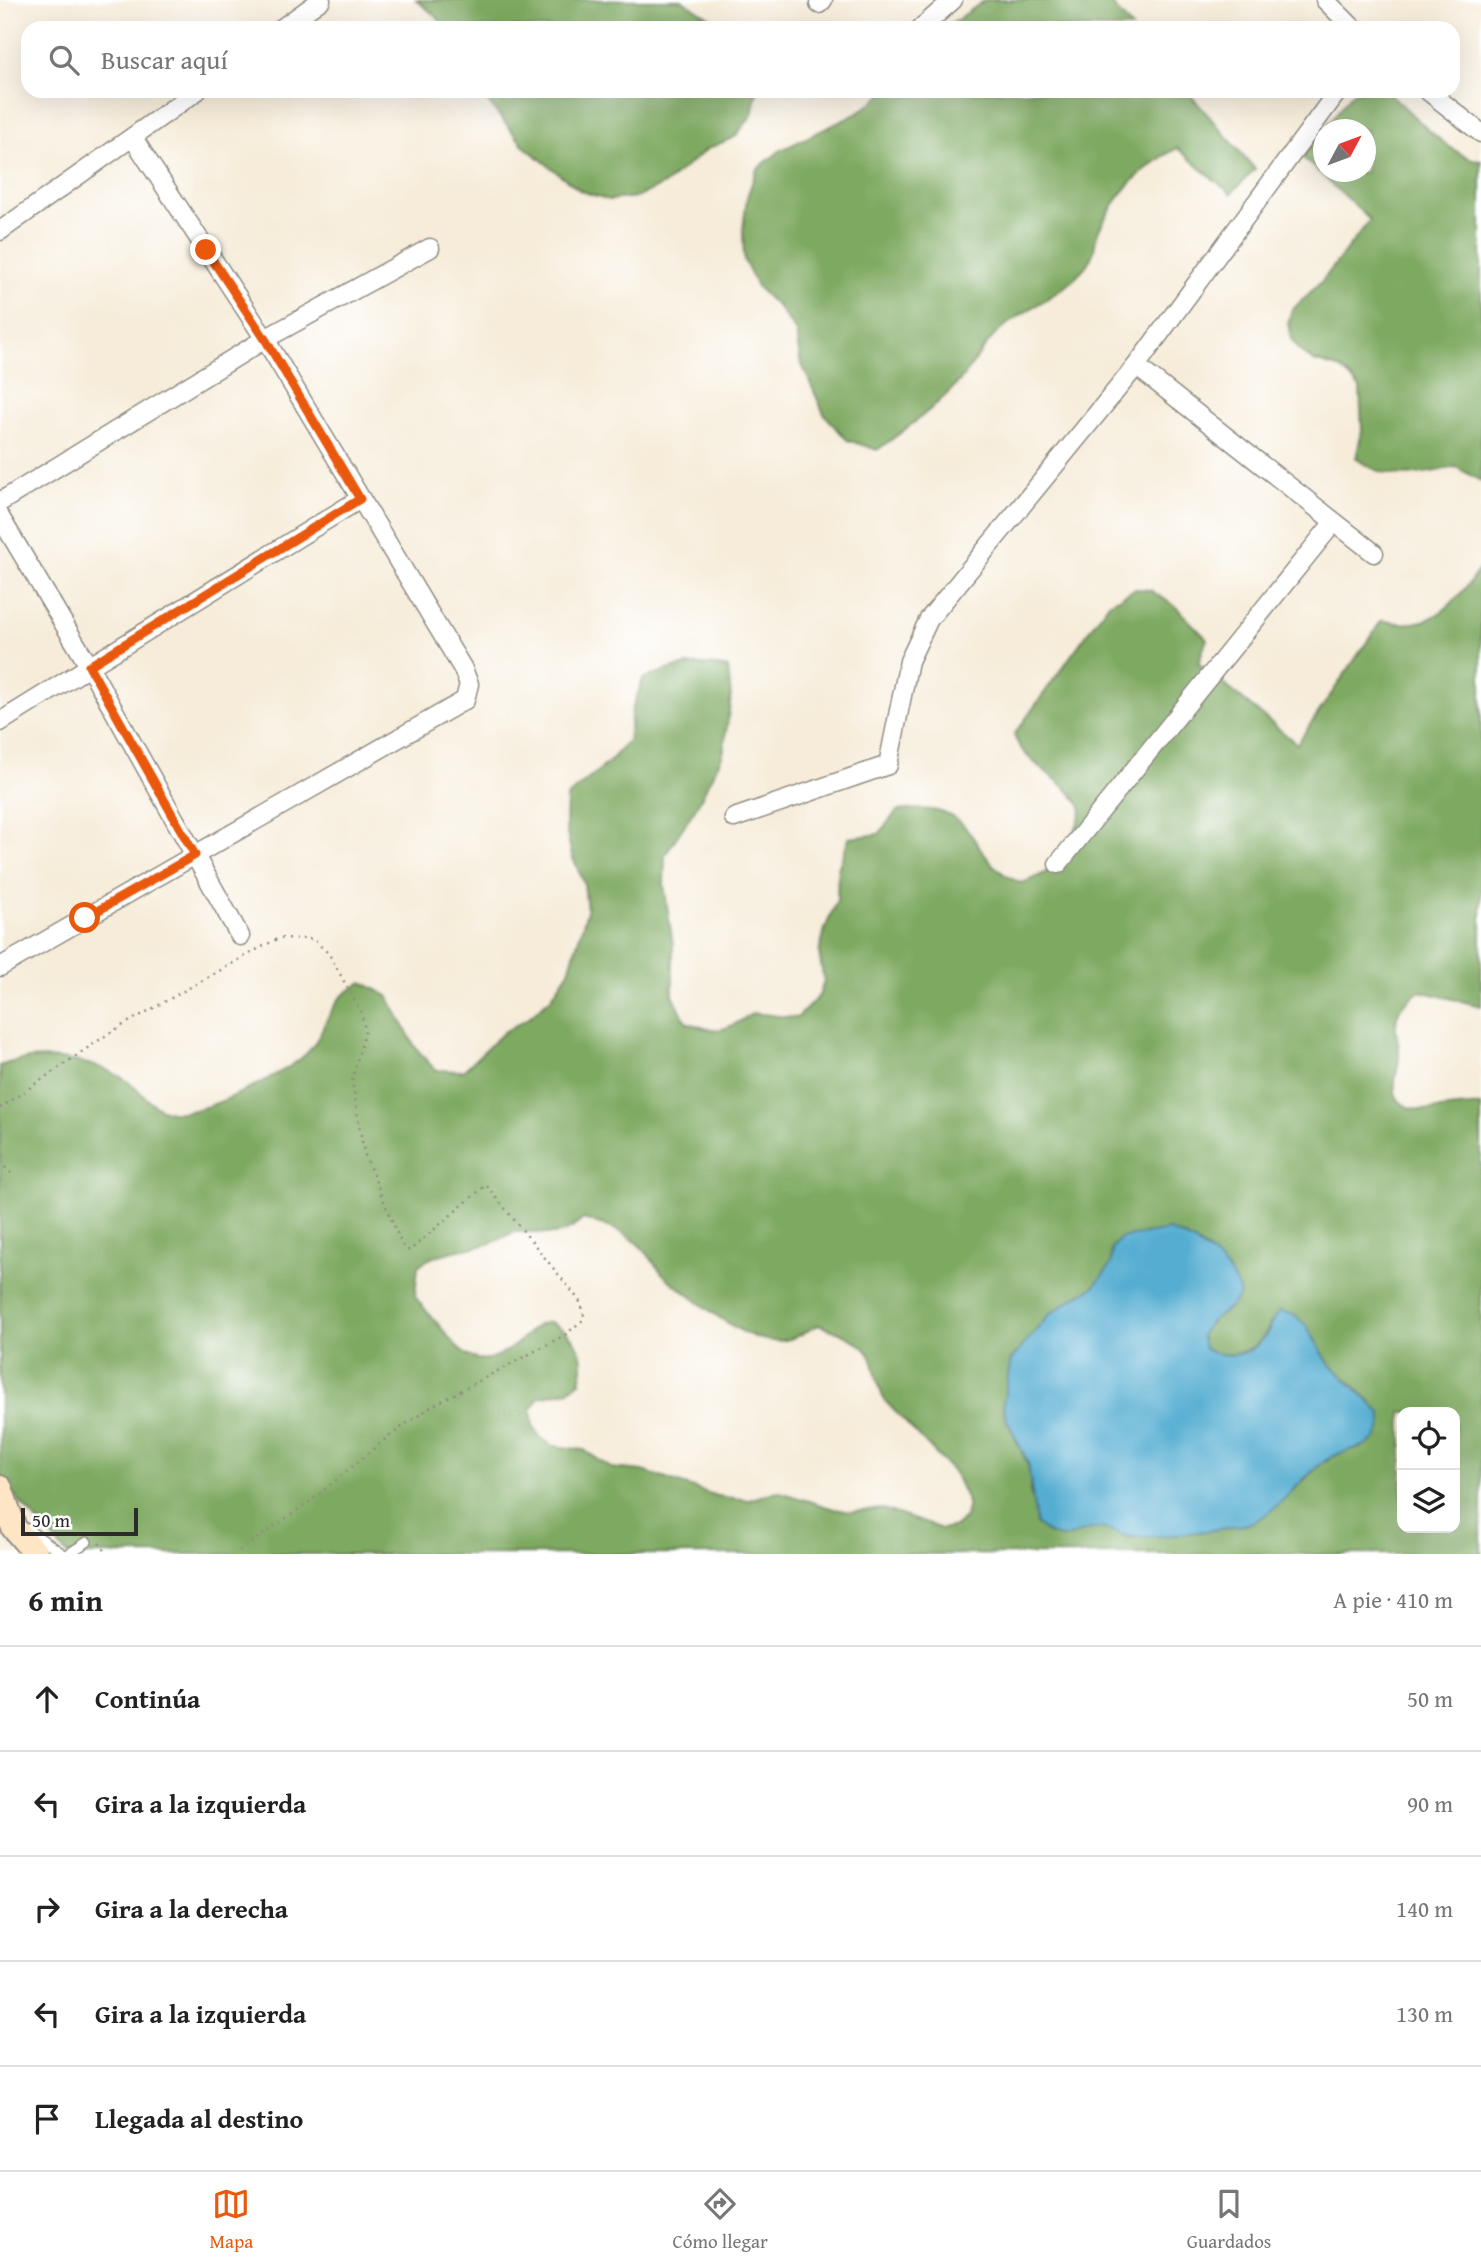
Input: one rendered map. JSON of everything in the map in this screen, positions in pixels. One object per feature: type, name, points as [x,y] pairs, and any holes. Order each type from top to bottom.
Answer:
[{"type":"street","points":[[292,21],[320,0]]},
{"type":"street","points":[[929,21],[953,0]]},
{"type":"street","points":[[1325,0],[1346,21]]},
{"type":"street","points":[[0,231],[187,98]]},
{"type":"street","points":[[734,818],[888,765],[909,661],[929,619],[1136,366],[1333,98]]},
{"type":"street","points":[[1437,98],[1481,133]]},
{"type":"street","points":[[0,967],[465,701],[469,684],[463,669],[265,339],[133,138]]},
{"type":"street","points":[[0,502],[265,339],[430,248]]},
{"type":"street","points":[[1136,366],[1374,553]]},
{"type":"street","points":[[0,722],[360,499]]},
{"type":"street","points":[[0,517],[89,666],[240,936]]},
{"type":"street","points":[[1058,864],[1334,522]]},
{"type":"street","points":[[4,1499],[14,1528],[36,1554]]},
{"type":"lane","points":[[4,1499],[25,1528],[65,1554],[87,1542]]},
{"type":"path","points":[[0,1108],[111,1032],[279,937],[313,939],[329,954],[361,1012],[365,1030],[352,1081],[365,1153],[402,1245],[409,1251],[486,1185],[579,1300],[584,1312],[583,1320],[565,1335],[432,1406],[389,1436],[311,1501],[235,1554]]},
{"type":"path","points":[[0,1162],[11,1173]]},
{"type":"green space","points":[[416,0],[682,0],[715,21],[440,21]]},
{"type":"green space","points":[[985,0],[1108,0],[1126,21],[956,21]]},
{"type":"green space","points":[[485,98],[756,98],[752,115],[735,137],[707,149],[665,184],[637,197],[609,200],[581,191],[525,147]]},
{"type":"green space","points":[[878,98],[1193,98],[1255,169],[1231,194],[1177,148],[1152,164],[1121,194],[1098,232],[1091,258],[1073,281],[999,331],[944,397],[877,450],[847,440],[824,414],[800,360],[796,332],[779,308],[757,287],[744,260],[743,230],[747,197],[757,169],[781,150],[858,113]]},
{"type":"green space","points":[[1348,98],[1395,98],[1444,143],[1469,158],[1481,161],[1481,481],[1456,467],[1417,474],[1392,474],[1368,466],[1356,458],[1362,431],[1360,388],[1342,369],[1314,361],[1301,352],[1291,339],[1288,323],[1292,310],[1322,281],[1370,220],[1329,182],[1376,182],[1376,119],[1332,119]]},
{"type":"green space","points":[[1313,143],[1313,167],[1302,157]]},
{"type":"green space","points":[[1481,567],[1481,1006],[1420,991],[1407,1002],[1400,1009],[1396,1020],[1399,1058],[1395,1088],[1399,1101],[1414,1109],[1481,1106],[1481,1554],[67,1554],[0,1480],[0,1066],[14,1061],[46,1058],[80,1062],[124,1079],[152,1103],[165,1110],[185,1112],[200,1109],[247,1090],[298,1061],[313,1046],[339,999],[362,982],[388,996],[415,1047],[435,1070],[463,1071],[504,1032],[528,1018],[551,998],[569,971],[587,911],[584,883],[572,856],[566,829],[567,797],[610,761],[628,741],[632,710],[643,679],[665,670],[694,665],[728,668],[731,697],[723,754],[697,806],[665,855],[664,885],[673,945],[673,995],[686,1022],[706,1028],[721,1029],[753,1013],[797,1018],[819,996],[824,981],[819,953],[837,900],[838,869],[849,838],[879,834],[897,811],[926,809],[946,814],[960,822],[1002,873],[1021,883],[1048,871],[1064,856],[1082,809],[1066,788],[1027,756],[1014,735],[1109,603],[1135,589],[1150,590],[1175,606],[1207,639],[1198,663],[1297,744],[1382,620],[1415,623],[1428,619],[1440,613],[1461,593]],"holes":[[[583,1219],[598,1223],[633,1240],[668,1279],[720,1318],[750,1335],[764,1340],[783,1341],[818,1325],[848,1336],[861,1345],[871,1357],[885,1401],[955,1474],[968,1503],[965,1517],[956,1526],[942,1529],[883,1509],[851,1512],[777,1491],[749,1500],[717,1496],[643,1471],[611,1468],[584,1450],[554,1446],[541,1438],[533,1426],[531,1410],[539,1397],[568,1391],[580,1382],[581,1354],[573,1339],[550,1322],[535,1328],[515,1345],[492,1358],[483,1360],[466,1355],[415,1296],[418,1266],[434,1257],[491,1243],[513,1233],[557,1234],[574,1227]],[[1181,1235],[1207,1249],[1240,1295],[1200,1335],[1205,1349],[1215,1353],[1235,1354],[1252,1347],[1260,1340],[1271,1322],[1306,1325],[1328,1362],[1372,1403],[1361,1448],[1345,1450],[1321,1464],[1280,1502],[1175,1532],[1131,1538],[1102,1527],[1087,1528],[1061,1538],[1047,1534],[1030,1492],[1031,1477],[1027,1463],[1003,1405],[1011,1360],[1049,1315],[1093,1288],[1111,1264],[1112,1248]]]},
{"type":"water","points":[[1169,1230],[1202,1247],[1221,1263],[1236,1283],[1240,1295],[1201,1335],[1205,1349],[1229,1355],[1246,1352],[1266,1335],[1280,1311],[1294,1315],[1306,1325],[1328,1362],[1382,1414],[1378,1435],[1365,1446],[1328,1459],[1274,1508],[1246,1524],[1145,1537],[1130,1537],[1098,1528],[1068,1536],[1051,1535],[1036,1524],[1028,1463],[1007,1420],[1003,1404],[1011,1360],[1049,1315],[1093,1288],[1111,1264],[1112,1248],[1121,1238]]},
{"type":"route","points":[[85,918],[195,855],[89,666],[360,499],[265,339],[206,250]]}]
